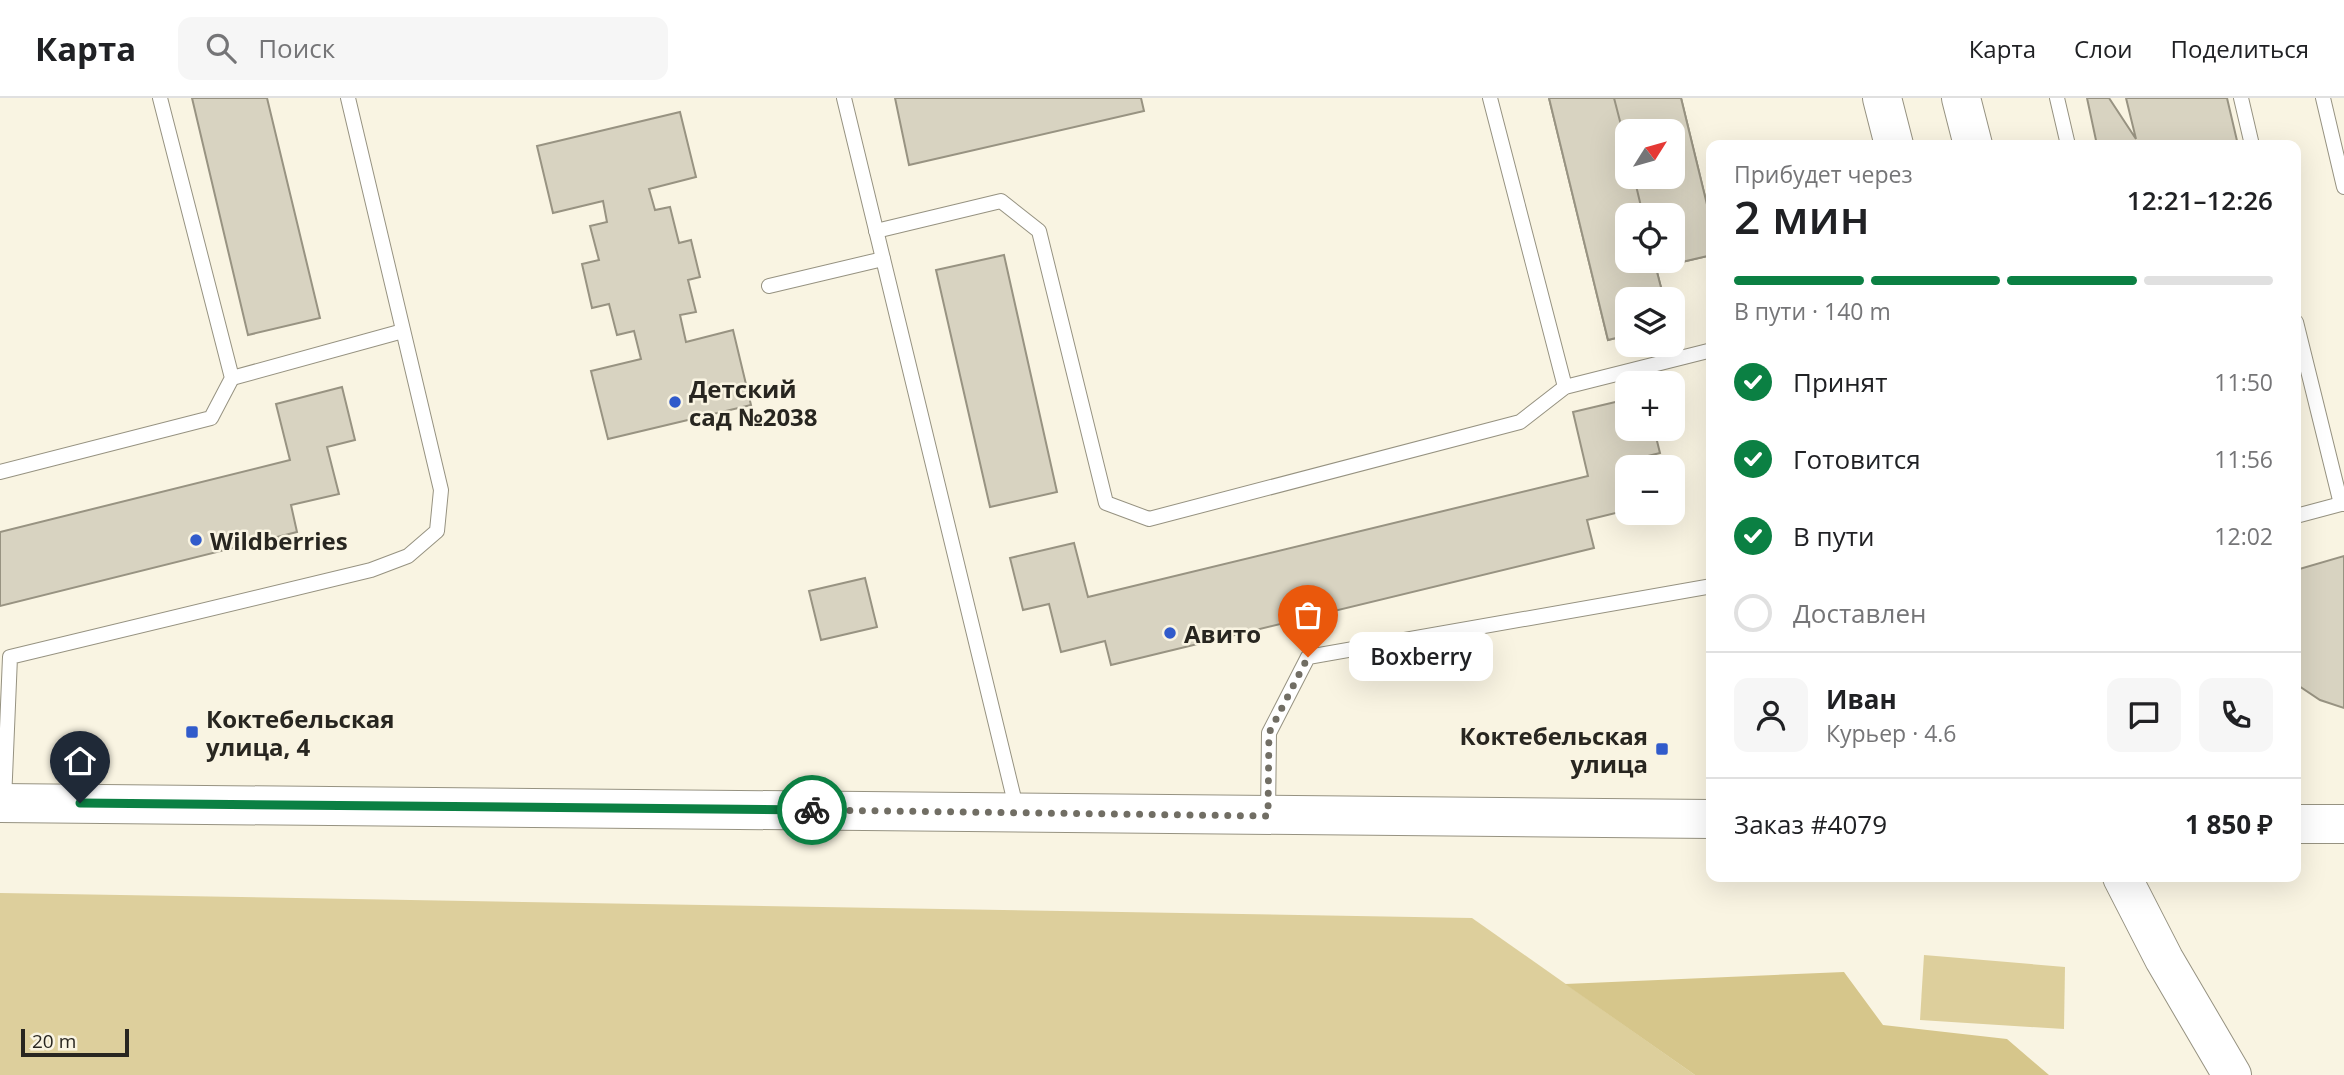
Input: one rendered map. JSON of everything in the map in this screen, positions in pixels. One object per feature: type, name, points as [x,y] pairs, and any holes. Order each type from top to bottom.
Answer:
[{"type":"street","points":[[1882,98],[1893,140]]},
{"type":"street","points":[[1961,98],[1972,140]]},
{"type":"street","points":[[2,803],[1706,819]]},
{"type":"street","points":[[2301,824],[2344,824]]},
{"type":"street","points":[[2125,882],[2164,959],[2232,1075]]},
{"type":"lane","points":[[0,472],[211,418],[232,377],[160,98]]},
{"type":"lane","points":[[2,803],[5,658],[371,570],[408,556],[437,531],[441,490],[348,98]]},
{"type":"lane","points":[[844,98],[1017,813]]},
{"type":"lane","points":[[1490,98],[1564,387]]},
{"type":"lane","points":[[2057,98],[2067,140]]},
{"type":"lane","points":[[2241,98],[2251,140]]},
{"type":"lane","points":[[2323,98],[2344,187]]},
{"type":"lane","points":[[876,232],[1001,201],[1039,231],[1106,503],[1149,519],[1520,422],[1564,387],[1706,352]]},
{"type":"lane","points":[[769,286],[883,259]]},
{"type":"lane","points":[[232,377],[403,331]]},
{"type":"lane","points":[[2301,342],[2342,504],[2301,515]]},
{"type":"lane","points":[[1268,816],[1269,733],[1308,657],[1706,587]]},
{"type":"shaded area","points":[[0,893],[1472,918],[1695,1075],[0,1075]]},
{"type":"shaded area","points":[[1924,955],[2065,967],[2064,1029],[1920,1020]]},
{"type":"shaded area","points":[[1844,972],[1883,1025],[2007,1039],[2049,1075],[1695,1075],[1565,984]]},
{"type":"building","points":[[192,98],[267,98],[320,318],[248,335]]},
{"type":"building","points":[[895,98],[1141,98],[1144,111],[909,165]]},
{"type":"building","points":[[1549,98],[1614,98],[1619,119],[1615,119],[1615,189],[1637,189],[1640,203],[1615,203],[1615,273],[1657,273],[1661,287],[1615,287],[1615,338],[1608,340]]},
{"type":"building","points":[[1549,98],[1681,98],[1706,200],[1706,256],[1685,261],[1685,203],[1615,203],[1615,273],[1657,273],[1661,287],[1615,287],[1615,338],[1608,340]]},
{"type":"building","points":[[1614,98],[1681,98],[1706,200],[1706,256],[1685,261],[1685,203],[1640,203],[1637,189],[1685,189],[1685,119],[1619,119]]},
{"type":"building","points":[[2087,98],[2109,98],[2136,139],[2126,98],[2227,98],[2237,140],[2096,140]]},
{"type":"building","points":[[680,112],[696,177],[649,189],[655,210],[670,207],[679,243],[691,240],[700,277],[688,280],[696,312],[680,315],[686,342],[733,330],[751,405],[608,439],[591,371],[641,359],[634,331],[617,335],[609,304],[592,308],[582,264],[599,260],[590,226],[607,222],[603,201],[553,213],[537,146]]},
{"type":"building","points":[[1004,255],[1057,492],[990,507],[936,270]]},
{"type":"building","points":[[342,387],[355,440],[327,447],[339,494],[291,505],[297,532],[0,606],[0,532],[290,460],[276,404]]},
{"type":"building","points":[[1615,402],[1615,441],[1657,441],[1660,453],[1615,455],[1615,513],[1587,520],[1594,548],[1111,665],[1105,641],[1061,652],[1049,604],[1023,610],[1010,558],[1074,543],[1088,597],[1588,476],[1573,412]]},
{"type":"building","points":[[2344,556],[2344,708],[2320,700],[2301,687],[2301,569]]},
{"type":"building","points":[[865,578],[877,627],[821,640],[809,591]]},
{"type":"way so far","points":[[812,810],[1268,816],[1269,733],[1308,657]]},
{"type":"place","name":"Детский сад №2038","points":[[675,402]]},
{"type":"place","name":"Wildberries","points":[[196,540]]},
{"type":"place","name":"Авито","points":[[1170,633]]},
{"type":"place","name":"Boxberry","points":[[1308,657]]},
{"type":"place","name":"Коктебельская улица, 4","points":[[192,732]]},
{"type":"place","name":"Коктебельская улица","points":[[1662,749]]},
{"type":"route","points":[[80,803],[812,810]]}]
